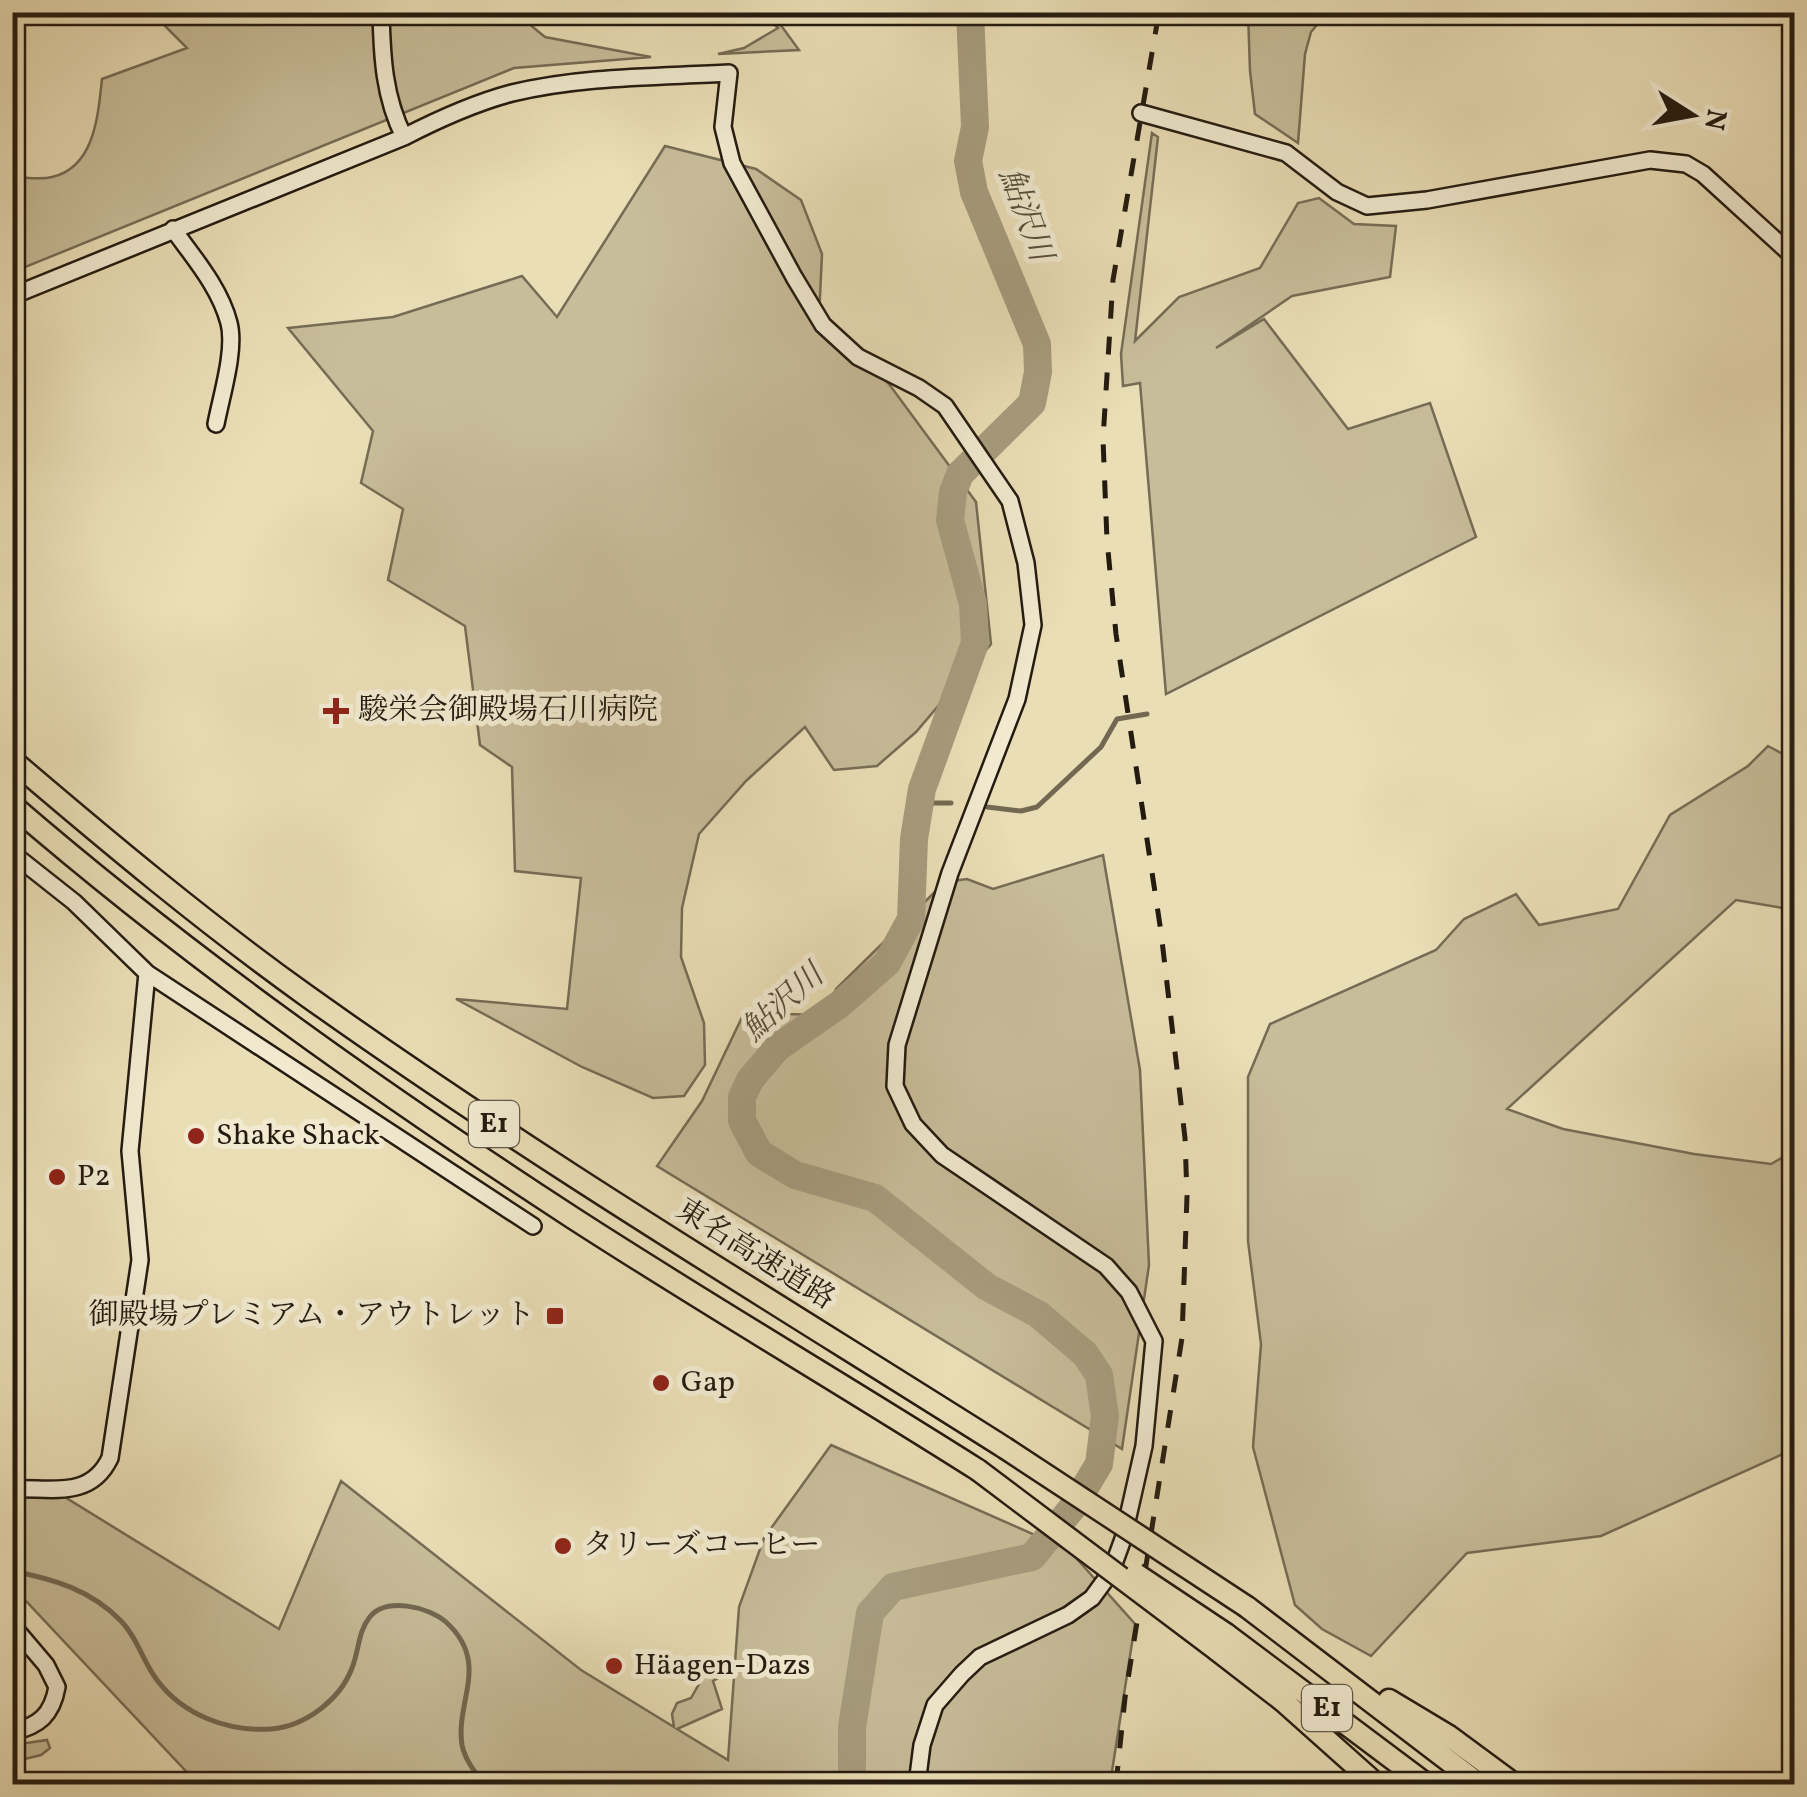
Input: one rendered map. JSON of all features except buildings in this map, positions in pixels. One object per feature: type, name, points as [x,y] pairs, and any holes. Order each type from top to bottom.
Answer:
[{"type":"highway","name":"東名高速道路","points":[[12,760],[201,916],[411,1069],[594,1190],[1006,1448],[1247,1607],[1479,1784]]},
{"type":"highway","name":"E1","points":[[12,805],[184,945],[386,1093],[575,1219],[978,1470],[1426,1784]]},
{"type":"highway","points":[[1290,1638],[1449,1736],[1514,1784]]},
{"type":"highway","points":[[1221,1642],[1376,1784]]},
{"type":"street","points":[[382,12],[386,90],[404,137]]},
{"type":"street","points":[[12,296],[404,137],[456,111],[518,92],[568,83],[729,72],[723,127],[732,164],[823,324],[858,357],[945,406],[1010,501],[1026,563],[1034,625],[1017,698],[950,872],[898,1046],[895,1086],[913,1124],[942,1155],[1106,1266],[1129,1292],[1154,1341],[1152,1379],[1144,1446],[1123,1539],[1111,1572],[1092,1598],[1068,1615],[980,1658],[962,1674],[935,1705],[922,1745],[917,1784]]},
{"type":"street","points":[[1141,114],[1286,153],[1337,192],[1367,206],[1427,200],[1650,160],[1686,164],[1716,182],[1794,257]]},
{"type":"street","points":[[174,229],[213,286],[230,326],[228,366],[216,424]]},
{"type":"street","points":[[12,852],[74,902],[147,974],[533,1226]]},
{"type":"street","points":[[12,1489],[76,1489],[96,1478],[110,1458],[140,1260],[131,1137],[147,974]]},
{"type":"street","points":[[12,1624],[46,1665],[56,1688],[48,1714],[39,1723],[12,1732]]},
{"type":"shaded area","points":[[152,13],[516,13],[545,37],[651,57],[514,68],[13,272],[13,177],[47,178],[77,163],[92,138],[102,79],[187,48]]},
{"type":"shaded area","points":[[762,13],[772,13],[799,50],[718,54],[744,48],[778,28]]},
{"type":"shaded area","points":[[1248,13],[1327,13],[1311,32],[1305,54],[1298,143],[1255,114]]},
{"type":"shaded area","points":[[1152,133],[1158,137],[1135,341],[1179,297],[1260,268],[1298,203],[1319,198],[1354,224],[1396,226],[1390,277],[1292,296],[1216,348],[1264,319],[1348,429],[1430,403],[1476,537],[1166,694],[1140,383],[1123,386],[1121,354]]},
{"type":"shaded area","points":[[665,146],[756,169],[801,200],[822,254],[819,318],[889,384],[976,502],[991,644],[916,732],[877,766],[834,770],[805,727],[746,781],[699,834],[682,908],[681,957],[704,1023],[705,1065],[684,1096],[653,1098],[582,1067],[456,999],[567,1009],[581,878],[515,871],[512,767],[480,745],[465,626],[388,580],[403,509],[361,483],[373,431],[288,328],[393,317],[522,276],[557,317]]},
{"type":"shaded area","points":[[1768,746],[1794,760],[1794,910],[1736,900],[1507,1109],[1563,1129],[1694,1154],[1771,1164],[1794,1151],[1794,1449],[1601,1536],[1467,1553],[1371,1656],[1322,1629],[1295,1605],[1253,1447],[1261,1344],[1248,1241],[1248,1077],[1270,1024],[1436,950],[1464,919],[1516,894],[1539,925],[1618,909],[1670,815],[1748,766]]},
{"type":"shaded area","points":[[1103,855],[1140,1070],[1149,1265],[1122,1449],[657,1166],[702,1101],[744,1013],[826,1015],[836,989],[945,882],[967,879],[993,889]]},
{"type":"shaded area","points":[[831,1445],[1069,1550],[1135,1624],[1110,1784],[198,1784],[24,1599],[13,1598],[12,1477],[63,1496],[279,1629],[341,1481],[581,1670],[674,1727],[672,1714],[677,1703],[691,1698],[699,1684],[699,1661],[713,1658],[720,1677],[713,1681],[722,1709],[677,1729],[728,1760],[739,1607],[764,1538]]},
{"type":"shaded area","points":[[47,1740],[50,1748],[41,1755],[13,1762],[13,1745]]},
{"type":"waterway","name":"鮎沢川","points":[[852,1784],[852,1727],[870,1613],[893,1587],[1032,1557],[1073,1507],[1099,1464],[1105,1416],[1099,1375],[1085,1354],[1038,1314],[987,1287],[875,1198],[795,1175],[759,1153],[742,1121],[742,1097],[750,1080],[777,1048],[840,1004],[887,963],[911,919],[914,839],[922,789],[975,643],[973,604],[950,520],[953,492],[960,474],[1032,403],[1038,372],[1037,344],[974,192],[968,161],[975,127],[970,12]]},
{"type":"waterway","points":[[987,807],[1021,811],[1037,807],[1101,747],[1117,719],[1147,714]]},
{"type":"waterway","points":[[920,803],[951,803]]},
{"type":"waterway","points":[[12,1571],[57,1582],[97,1601],[127,1627],[157,1680],[180,1703],[208,1719],[239,1728],[284,1727],[308,1717],[330,1701],[346,1680],[363,1629],[376,1611],[407,1606],[429,1612],[446,1622],[466,1652],[469,1667],[462,1745],[484,1784]]},
{"type":"railway","points":[[1116,1784],[1125,1698],[1182,1338],[1187,1196],[1185,1138],[1161,932],[1116,634],[1103,439],[1113,280],[1159,12]]},
{"type":"place","name":"駿栄会御殿場石川病院","points":[[336,711]]},
{"type":"place","name":"Shake Shack","points":[[196,1136]]},
{"type":"place","name":"P2","points":[[57,1177]]},
{"type":"place","name":"御殿場プレミアム・アウトレット","points":[[555,1316]]},
{"type":"place","name":"Gap","points":[[661,1383]]},
{"type":"place","name":"タリーズコーヒー","points":[[563,1546]]},
{"type":"place","name":"Häagen-Dazs","points":[[614,1666]]}]
